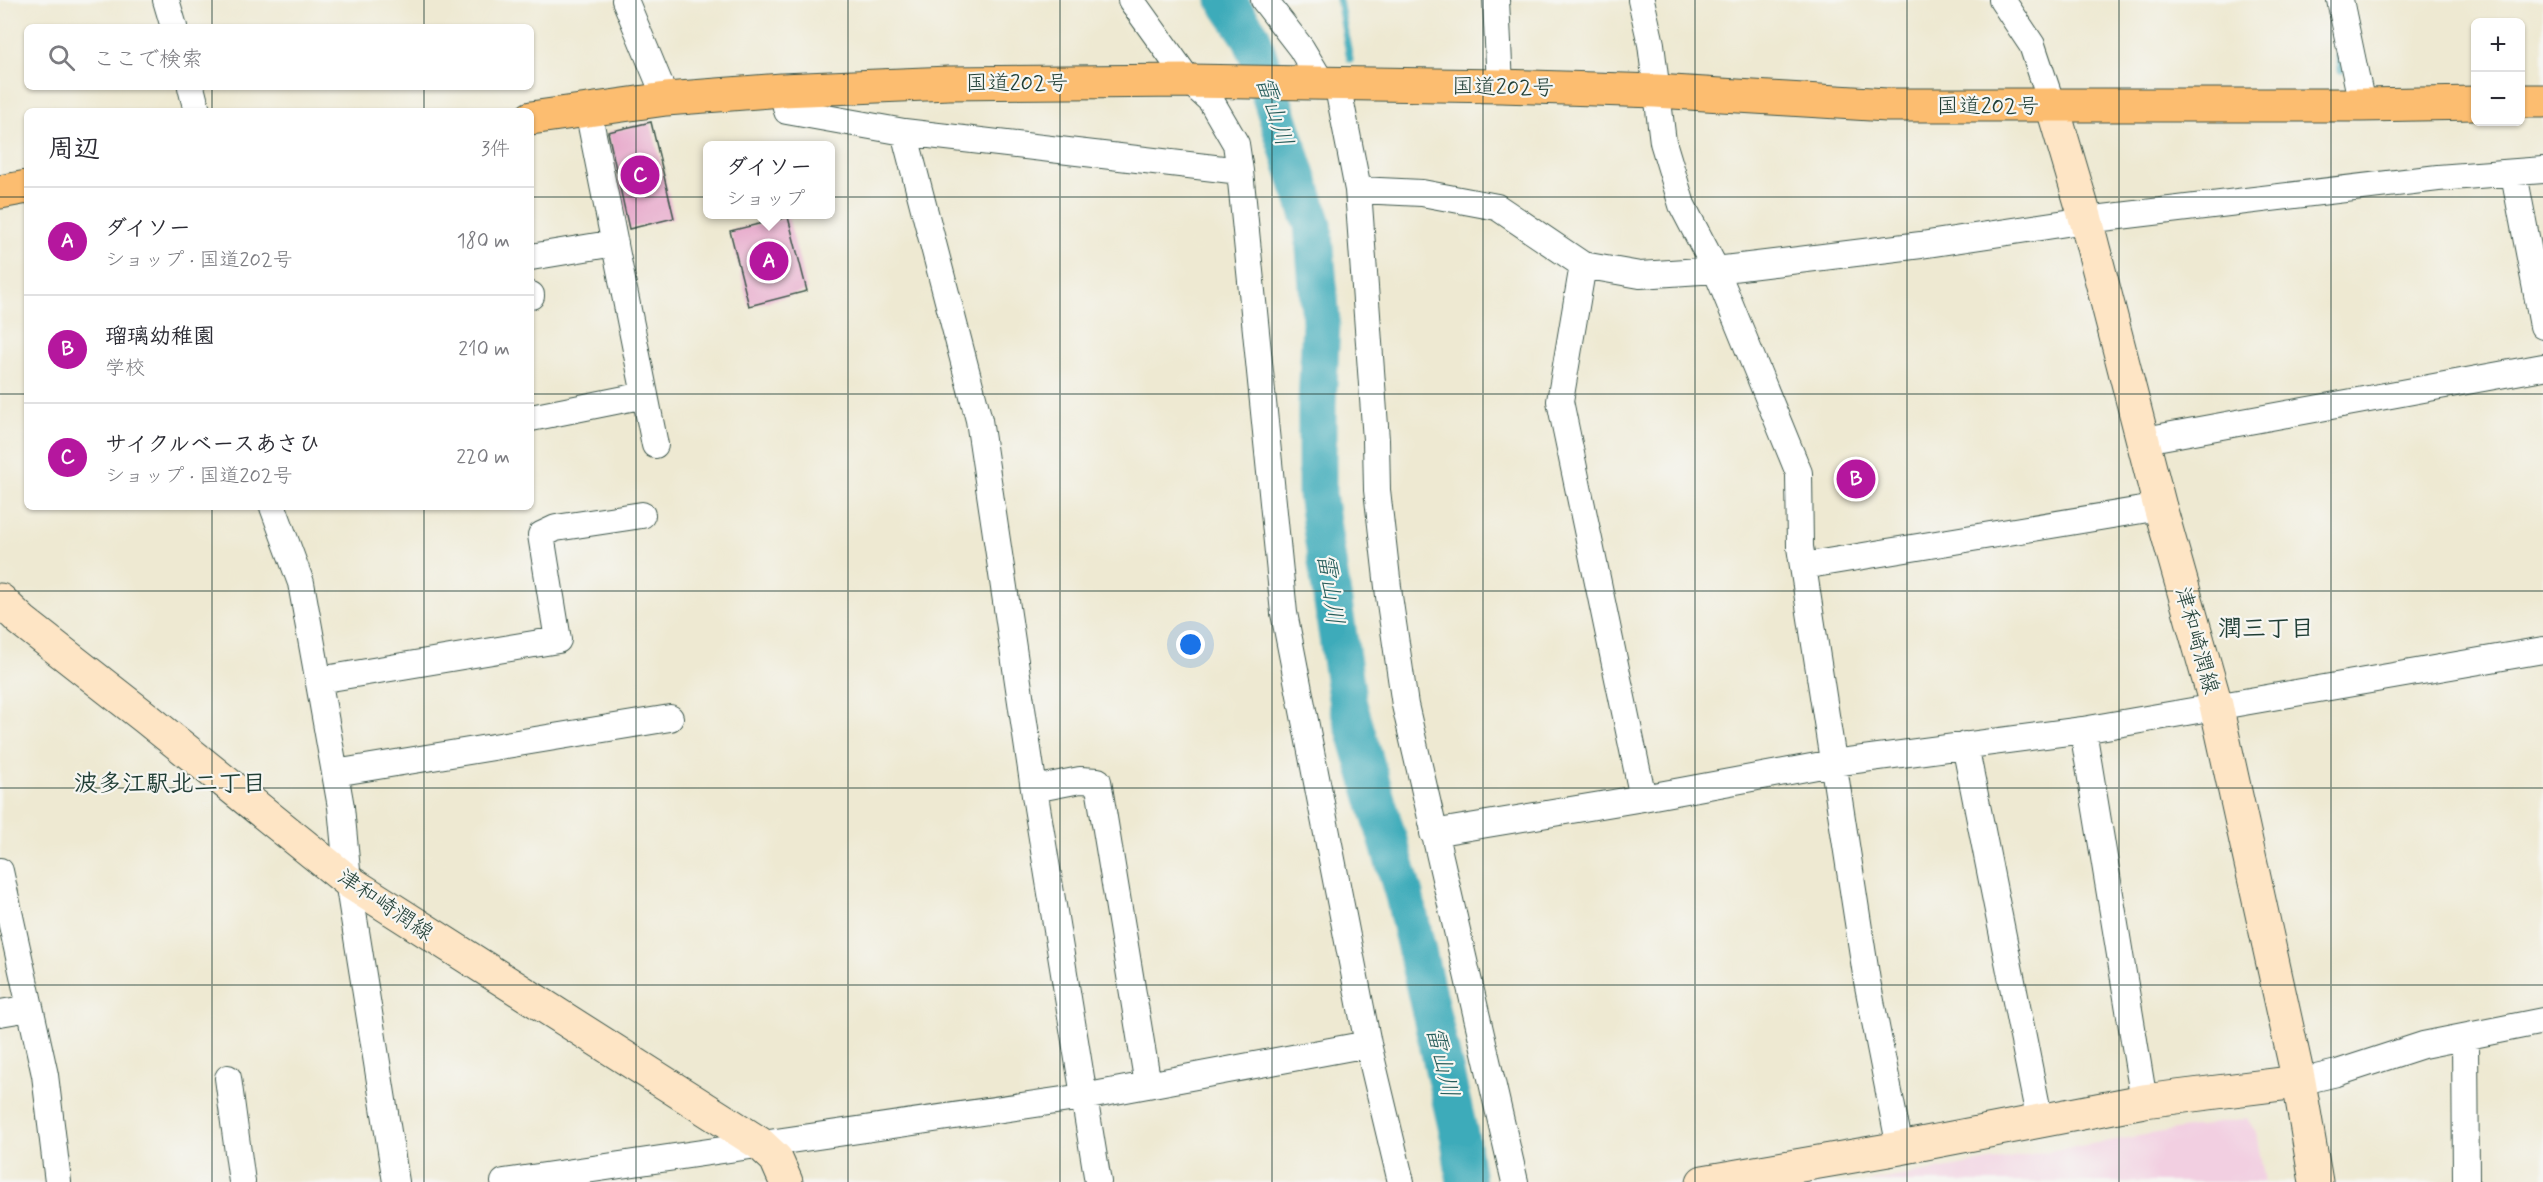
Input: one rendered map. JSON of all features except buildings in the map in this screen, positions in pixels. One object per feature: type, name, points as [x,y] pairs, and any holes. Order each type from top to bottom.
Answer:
[{"type":"highway","name":"国道202号","points":[[534,118],[666,99],[782,90],[949,83],[1189,81],[1656,91],[1887,105],[2362,105],[2471,102]]},
{"type":"highway","points":[[2525,102],[2543,101]]},
{"type":"highway","points":[[0,192],[24,188]]},
{"type":"main road","name":"津和崎潤線","points":[[2052,105],[2086,220],[2145,440],[2160,507],[2216,705],[2299,1082],[2316,1182]]},
{"type":"main road","name":"津和崎潤線","points":[[0,600],[22,621],[155,725],[348,882],[759,1143],[776,1159],[786,1182]]},
{"type":"main road","points":[[1703,1182],[1900,1148],[2144,1101],[2299,1082]]},
{"type":"street","points":[[166,0],[173,24]]},
{"type":"street","points":[[625,0],[666,99]]},
{"type":"street","points":[[1131,0],[1189,81],[1211,101],[1236,144],[1284,613],[1368,1044],[1401,1182]]},
{"type":"street","points":[[1264,0],[1301,48],[1319,83],[1358,190],[1376,440],[1377,490],[1405,705],[1515,1182]]},
{"type":"street","points":[[1496,0],[1500,86]]},
{"type":"street","points":[[1641,0],[1651,44],[1663,142],[1682,205],[1716,270],[1799,473],[1800,547],[1868,981],[1900,1148]]},
{"type":"street","points":[[2002,0],[2032,45],[2052,105]]},
{"type":"street","points":[[2340,0],[2362,105]]},
{"type":"street","points":[[192,90],[196,108]]},
{"type":"street","points":[[782,90],[787,111],[904,132],[1240,171]]},
{"type":"street","points":[[588,110],[655,445]]},
{"type":"street","points":[[904,132],[979,420],[1034,789],[1098,1182]]},
{"type":"street","points":[[1358,190],[1422,193],[1497,207],[1583,266],[1640,275],[1716,270],[1921,245],[2086,220],[2438,178],[2543,170]]},
{"type":"street","points":[[2514,174],[2543,326]]},
{"type":"street","points":[[534,256],[615,243]]},
{"type":"street","points":[[1583,266],[1560,401],[1643,798]]},
{"type":"street","points":[[2145,440],[2543,367]]},
{"type":"street","points":[[534,417],[645,395]]},
{"type":"street","points":[[1803,566],[2160,507]]},
{"type":"street","points":[[274,510],[301,583],[341,807],[348,882],[396,1182]]},
{"type":"street","points":[[318,680],[558,640],[541,535],[556,528],[642,515]]},
{"type":"street","points":[[1433,833],[1833,763],[2083,729],[2543,650]]},
{"type":"street","points":[[335,773],[670,718]]},
{"type":"street","points":[[2083,729],[2144,1101]]},
{"type":"street","points":[[1965,745],[2040,1122]]},
{"type":"street","points":[[1034,789],[1080,780],[1098,781],[1148,1085]]},
{"type":"street","points":[[1,882],[45,1075],[58,1182]]},
{"type":"street","points":[[0,1013],[30,1008]]},
{"type":"street","points":[[2299,1082],[2337,1073],[2423,1045],[2543,1021]]},
{"type":"street","points":[[2465,1036],[2466,1182]]},
{"type":"street","points":[[504,1182],[1083,1097],[1368,1044]]},
{"type":"street","points":[[228,1078],[242,1182]]},
{"type":"shaded area","points":[[2247,1118],[2256,1133],[2265,1182],[1865,1182]]},
{"type":"waterway","name":"雷山川","points":[[1226,0],[1252,38],[1313,225],[1321,322],[1317,405],[1317,494],[1348,705],[1404,895],[1460,1139],[1466,1182]]},
{"type":"waterway","points":[[1339,0],[1350,59]]},
{"type":"waterway","points":[[2339,56],[2341,70]]},
{"type":"place","name":"サイクルベースあさひ","points":[[640,175]]},
{"type":"place","name":"ダイソー","points":[[769,261]]},
{"type":"place","name":"瑠璃幼稚園","points":[[1856,479]]},
{"type":"district","name":"潤三丁目","points":[[2266,628]]},
{"type":"district","name":"波多江駅北二丁目","points":[[170,783]]}]
